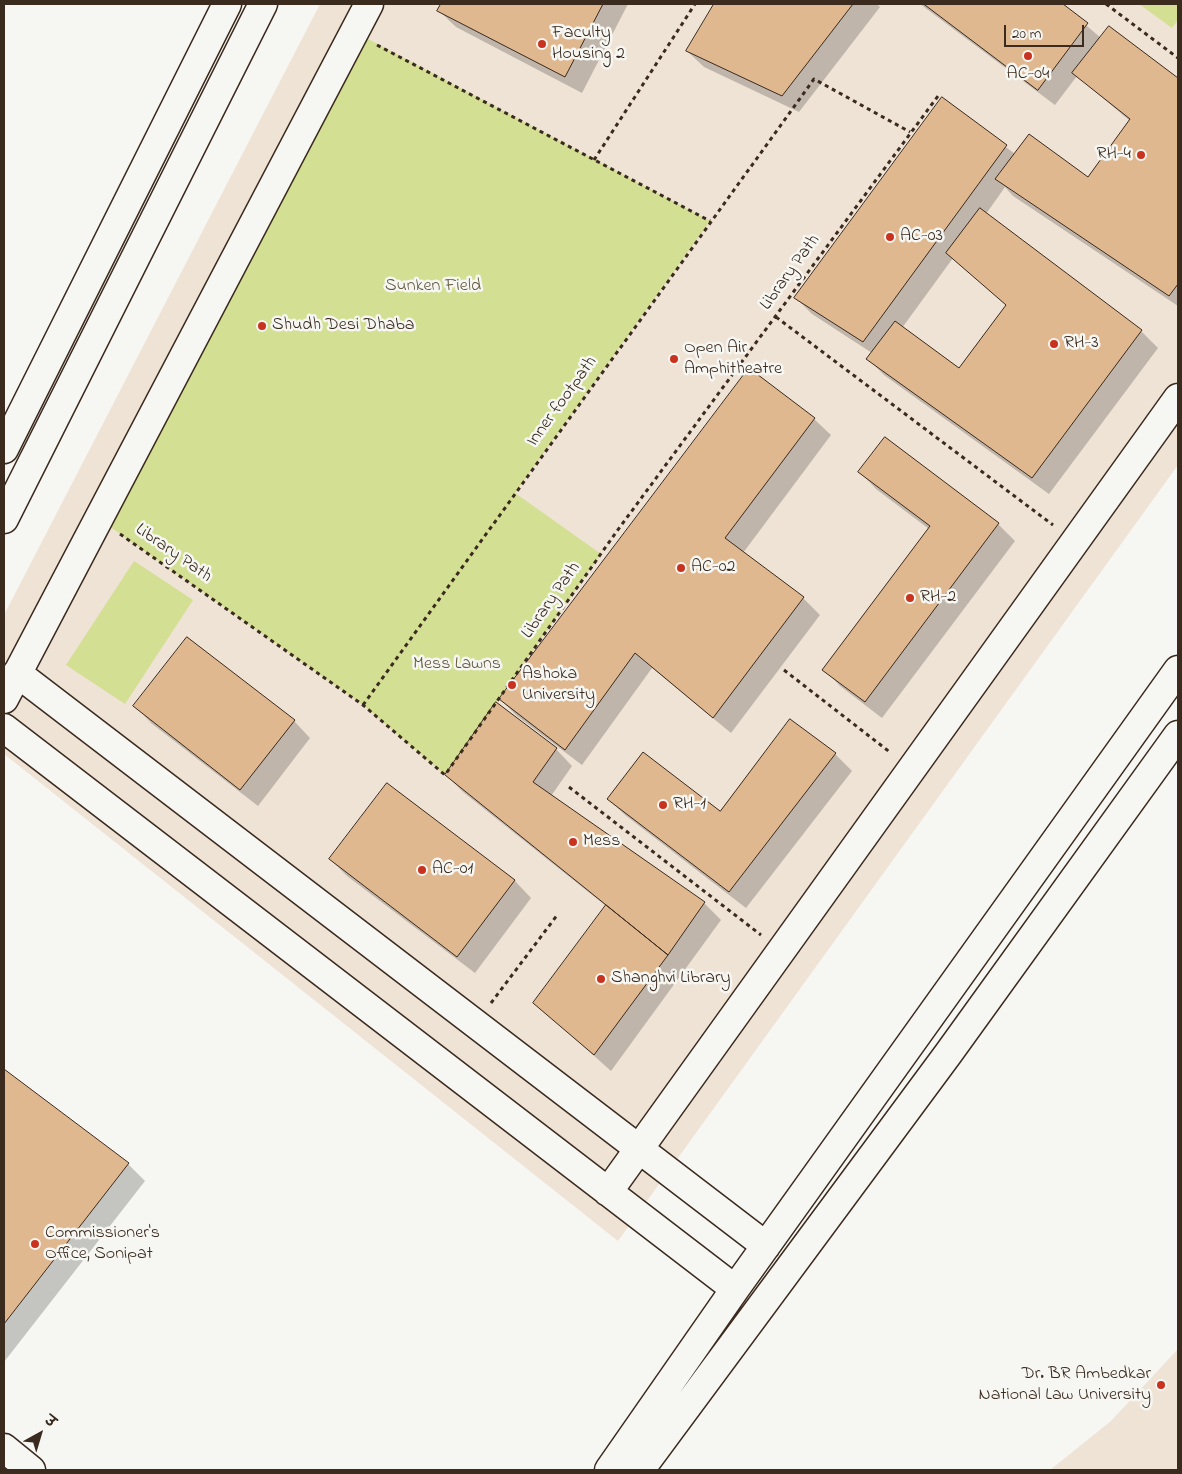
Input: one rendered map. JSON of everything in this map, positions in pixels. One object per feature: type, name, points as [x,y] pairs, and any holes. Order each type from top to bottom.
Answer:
[{"type":"street","points":[[4,449],[228,4]]},
{"type":"street","points":[[4,519],[263,4]]},
{"type":"street","points":[[4,699],[370,4]]},
{"type":"street","points":[[608,1192],[1178,398]]},
{"type":"street","points":[[609,1470],[735,1289],[1178,670]]},
{"type":"street","points":[[17,673],[766,1246]]},
{"type":"street","points":[[4,728],[735,1289]]},
{"type":"street","points":[[640,1470],[948,1054],[1178,735]]},
{"type":"street","points":[[4,1448],[31,1470]]},
{"type":"path","points":[[594,160],[694,4]]},
{"type":"path","points":[[1106,4],[1178,58]]},
{"type":"path","points":[[355,32],[710,222]]},
{"type":"path","name":"Inner footpath","points":[[363,705],[814,79],[910,132]]},
{"type":"path","name":"Library Path","points":[[99,519],[363,705],[445,775],[616,531],[776,318],[938,96]]},
{"type":"path","points":[[776,318],[1075,542]]},
{"type":"path","points":[[784,670],[912,769]]},
{"type":"path","points":[[569,787],[781,950]]},
{"type":"path","points":[[475,1024],[558,914]]},
{"type":"shaded area","name":"Ashoka University","points":[[320,4],[1178,4],[1178,465],[618,1241],[4,754],[4,615]]},
{"type":"shaded area","name":"Dr. BR Ambedkar National Law University","points":[[1178,1349],[1178,1470],[1050,1470],[1111,1421]]},
{"type":"green space","points":[[1139,4],[1178,4],[1178,20],[1172,28]]},
{"type":"green space","name":"Sunken Field","points":[[355,32],[710,221],[515,493],[601,554],[445,775],[363,705],[99,519]]},
{"type":"green space","points":[[134,561],[193,600],[125,704],[66,665]]},
{"type":"building","name":"Faculty Housing 2","points":[[441,4],[603,4],[565,77],[437,11]]},
{"type":"building","points":[[714,4],[853,4],[782,96],[686,51]]},
{"type":"building","name":"AC-04","points":[[924,4],[1063,4],[1088,23],[1038,90]]},
{"type":"building","name":"RH-4","points":[[1109,26],[1178,78],[1178,284],[1169,296],[995,179],[1029,134],[1088,177],[1130,119],[1072,73]]},
{"type":"building","name":"AC-03","points":[[942,97],[1007,145],[863,342],[794,298]]},
{"type":"building","name":"RH-3","points":[[980,208],[1142,330],[1032,478],[866,359],[895,321],[959,368],[1006,305],[946,253]]},
{"type":"building","name":"AC-02","points":[[749,368],[815,418],[725,538],[804,597],[713,718],[635,653],[565,750],[499,699]]},
{"type":"building","name":"RH-2","points":[[885,437],[999,523],[865,702],[822,670],[930,526],[858,472]]},
{"type":"building","points":[[187,637],[295,720],[240,790],[133,706]]},
{"type":"building","name":"Mess","points":[[496,702],[557,748],[533,782],[705,902],[668,955],[445,775]]},
{"type":"building","name":"RH-1","points":[[790,719],[836,753],[729,892],[607,799],[643,752],[720,811]]},
{"type":"building","name":"AC-01","points":[[387,783],[515,880],[457,957],[329,859]]},
{"type":"building","name":"Shanghvi Library","points":[[606,905],[668,955],[594,1055],[533,1003]]},
{"type":"building","name":"Commissioner's Office, Sonipat","points":[[4,1069],[129,1163],[4,1324]]},
{"type":"place","name":"Faculty Housing 2","points":[[542,44]]},
{"type":"place","name":"AC-04","points":[[1028,56]]},
{"type":"place","name":"RH-4","points":[[1141,155]]},
{"type":"place","name":"AC-03","points":[[890,237]]},
{"type":"place","name":"Shudh Desi Dhaba","points":[[262,326]]},
{"type":"place","name":"RH-3","points":[[1054,344]]},
{"type":"place","name":"Open Air Amphitheatre","points":[[674,359]]},
{"type":"place","name":"AC-02","points":[[681,568]]},
{"type":"place","name":"RH-2","points":[[910,598]]},
{"type":"place","name":"Ashoka University","points":[[512,685]]},
{"type":"place","name":"RH-1","points":[[663,805]]},
{"type":"place","name":"Mess","points":[[573,842]]},
{"type":"place","name":"AC-01","points":[[422,870]]},
{"type":"place","name":"Shanghvi Library","points":[[601,979]]},
{"type":"place","name":"Commissioner's Office, Sonipat","points":[[35,1244]]},
{"type":"place","name":"Dr. BR Ambedkar National Law University","points":[[1161,1385]]},
{"type":"park label","name":"Mess Lawns","points":[[457,665]]}]
